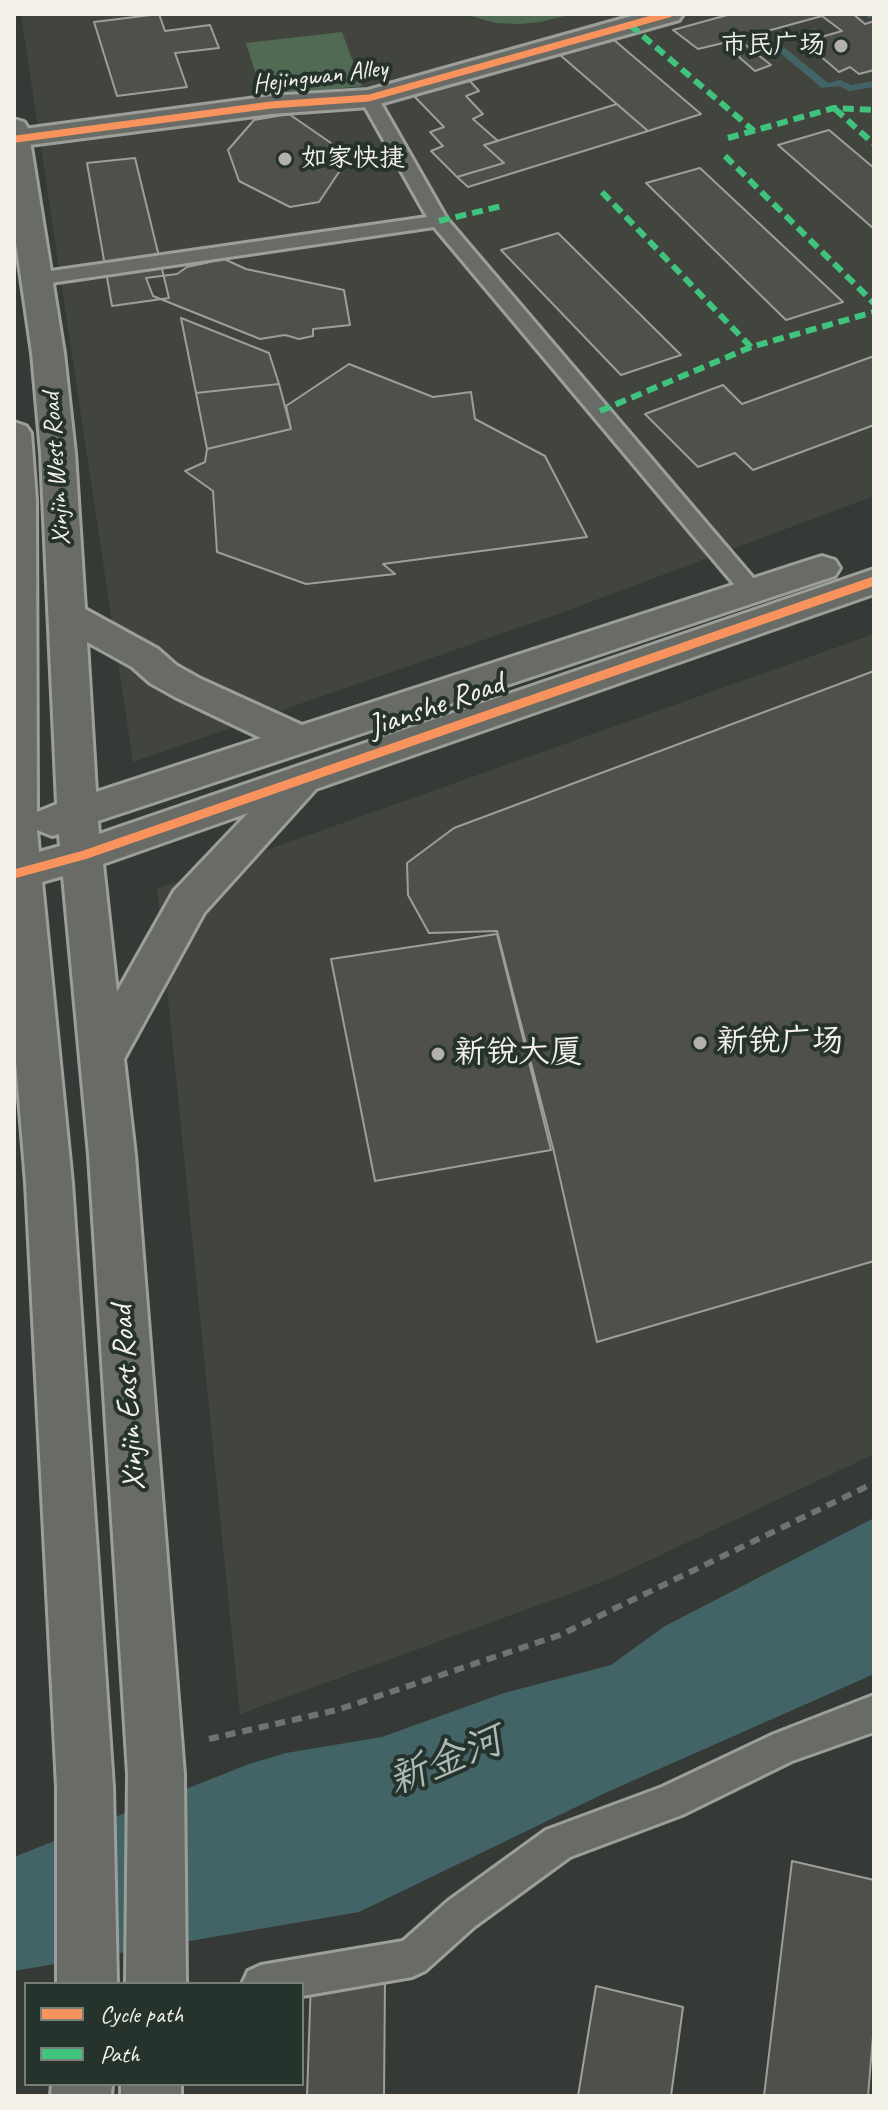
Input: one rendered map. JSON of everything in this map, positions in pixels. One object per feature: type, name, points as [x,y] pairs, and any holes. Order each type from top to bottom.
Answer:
[{"type":"main road","name":"Hejingwan Alley","points":[[15,133],[271,105],[369,98],[669,14]]},
{"type":"main road","name":"Xinjin West Road","points":[[15,133],[58,453],[80,834]]},
{"type":"main road","name":"Xinjin West Road","points":[[14,433],[19,500],[16,852]]},
{"type":"main road","name":"Jianshe Road","points":[[302,759],[752,591],[874,551]]},
{"type":"main road","name":"Jianshe Road","points":[[16,852],[80,834],[302,759],[874,581]]},
{"type":"main road","points":[[66,615],[145,658],[163,674],[302,759],[189,902],[103,1057]]},
{"type":"main road","name":"Xinjin East Road","points":[[80,834],[103,1057],[155,1763],[157,1977]]},
{"type":"main road","name":"Xinjin East Road","points":[[16,852],[49,1183],[85,1787],[87,1982]]},
{"type":"main road","points":[[14,1151],[49,1183]]},
{"type":"lane","points":[[369,98],[439,221],[752,591]]},
{"type":"lane","points":[[37,279],[439,221]]},
{"type":"lane","points":[[273,1982],[412,1958],[461,1914],[559,1843],[669,1802],[786,1746],[866,1718],[874,1712]]},
{"type":"path","points":[[155,1763],[337,1710],[560,1635],[874,1483]]},
{"type":"shaded area","points":[[21,14],[874,14],[874,496],[558,614],[133,762]]},
{"type":"shaded area","points":[[874,634],[874,1454],[610,1579],[240,1714],[157,889]]},
{"type":"green space","points":[[463,14],[572,14],[519,24],[496,23]]},
{"type":"green space","points":[[342,32],[362,86],[263,97],[246,43]]},
{"type":"water","name":"新金河","points":[[874,1518],[874,1674],[605,1793],[359,1912],[14,1971],[14,1857],[249,1764],[286,1753],[382,1737],[504,1693],[611,1665],[665,1626]]},
{"type":"building","points":[[159,14],[165,31],[210,25],[219,48],[175,53],[187,87],[117,96],[94,22]]},
{"type":"building","name":"市民广场","points":[[731,14],[853,14],[865,24],[874,21],[874,70],[859,74],[850,67],[839,72],[804,42],[842,31],[822,16],[738,39],[771,65],[755,71],[723,43],[698,49],[673,30]]},
{"type":"building","points":[[614,40],[701,114],[648,131],[560,55]]},
{"type":"building","points":[[470,81],[479,91],[466,96],[483,114],[473,119],[498,141],[484,145],[504,163],[457,177],[431,151],[443,146],[430,132],[444,127],[414,96]]},
{"type":"building","points":[[617,104],[648,131],[468,187],[457,177],[504,163],[484,145]]},
{"type":"building","name":"如家快捷","points":[[289,114],[331,143],[341,169],[319,202],[290,207],[239,181],[228,150],[254,120]]},
{"type":"building","points":[[829,130],[874,168],[874,229],[778,145]]},
{"type":"building","points":[[135,158],[169,298],[112,306],[87,163]]},
{"type":"building","points":[[700,168],[843,302],[786,320],[646,183]]},
{"type":"building","points":[[558,233],[681,355],[621,375],[501,250]]},
{"type":"building","points":[[224,259],[246,269],[344,290],[350,325],[313,329],[313,336],[299,339],[285,335],[260,339],[153,296],[146,278],[177,274],[187,267]]},
{"type":"building","points":[[181,318],[269,353],[279,384],[196,393]]},
{"type":"building","points":[[874,356],[874,425],[753,470],[735,453],[698,467],[645,414],[723,385],[742,404]]},
{"type":"building","points":[[349,364],[433,397],[471,392],[475,419],[545,456],[587,537],[383,564],[395,574],[306,584],[217,552],[213,491],[185,471],[205,462],[207,449],[291,429],[286,406]]},
{"type":"building","points":[[279,384],[291,429],[207,449],[196,393]]},
{"type":"building","name":"新锐广场","points":[[874,671],[874,1261],[597,1342],[554,1152],[497,931],[429,933],[408,895],[407,863],[454,828]]},
{"type":"building","name":"新锐大厦","points":[[497,934],[551,1150],[375,1181],[331,959]]},
{"type":"building","points":[[792,1861],[874,1880],[874,2024],[868,2096],[764,2096]]},
{"type":"building","points":[[385,1979],[384,2096],[307,2096],[311,1980]]},
{"type":"building","points":[[596,1986],[683,2007],[671,2096],[578,2096]]},
{"type":"waterway","points":[[815,31],[772,42],[826,86],[840,83],[849,88],[874,84]]},
{"type":"marked path","points":[[630,25],[754,131]]},
{"type":"marked path","points":[[728,138],[834,108],[874,110]]},
{"type":"marked path","points":[[835,109],[874,144]]},
{"type":"marked path","points":[[725,156],[874,303]]},
{"type":"marked path","points":[[602,192],[751,347],[874,312]]},
{"type":"marked path","points":[[439,221],[502,206]]},
{"type":"marked path","points":[[600,411],[751,347]]},
{"type":"cycle path","points":[[16,139],[271,105],[369,98],[669,14]]},
{"type":"cycle path","points":[[14,874],[84,855],[874,581]]},
{"type":"place","name":"市民广场","points":[[841,46]]},
{"type":"place","name":"如家快捷","points":[[285,159]]},
{"type":"place","name":"新锐广场","points":[[700,1043]]},
{"type":"place","name":"新锐大厦","points":[[438,1054]]}]
